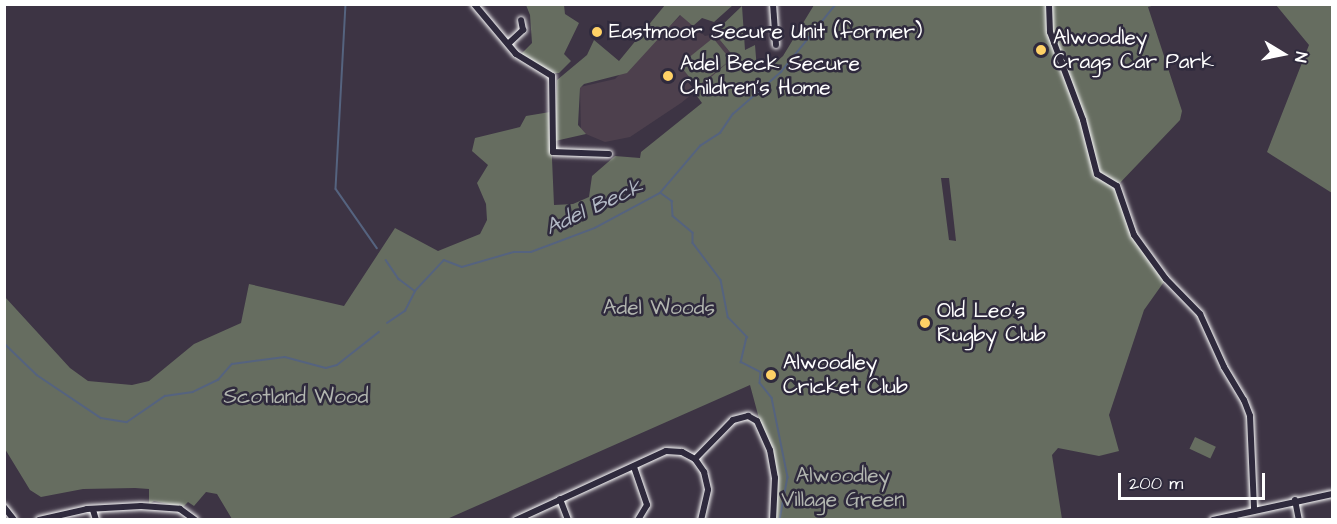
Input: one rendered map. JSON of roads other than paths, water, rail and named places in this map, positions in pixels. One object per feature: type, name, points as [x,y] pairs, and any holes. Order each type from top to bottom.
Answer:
[{"type":"street","points":[[474,4],[519,56],[552,76],[553,152],[609,154]]},
{"type":"street","points":[[773,4],[776,45]]},
{"type":"street","points":[[1048,4],[1050,32],[1083,120],[1097,174],[1117,186],[1134,235],[1166,279],[1200,314],[1224,367],[1244,400],[1250,416],[1254,509]]},
{"type":"street","points":[[508,44],[523,30],[521,20]]},
{"type":"street","points":[[695,459],[733,420],[748,416],[760,426],[770,450],[775,478],[773,519]]},
{"type":"street","points":[[517,519],[666,452],[682,452],[695,459],[704,472],[708,490],[701,519]]},
{"type":"street","points":[[634,468],[647,505],[638,519]]},
{"type":"street","points":[[1213,519],[1332,494]]},
{"type":"street","points":[[560,499],[568,519]]},
{"type":"street","points":[[1295,500],[1299,519]]},
{"type":"street","points":[[4,507],[14,519]]},
{"type":"street","points":[[39,519],[93,510],[170,508],[195,519]]},
{"type":"street","points":[[93,510],[96,519]]},
{"type":"waterway","points":[[346,4],[336,189],[377,248]]},
{"type":"waterway","name":"Adel Beck","points":[[387,323],[405,311],[415,291],[444,260],[462,267],[514,252],[531,252],[595,228],[660,193],[700,146],[720,133],[733,114],[781,72],[836,4]]},
{"type":"waterway","points":[[661,193],[672,201],[673,216],[693,233],[693,243],[721,280],[728,317],[747,337],[741,362],[761,372],[760,383],[772,398],[788,477],[780,520]]},
{"type":"waterway","points":[[386,260],[399,279],[415,291]]},
{"type":"waterway","name":"Adel Beck","points":[[4,343],[37,375],[101,418],[127,422],[165,396],[193,392],[218,380],[232,364],[285,357],[326,368],[337,365],[379,332]]},
{"type":"place","name":"Eastmoor Secure Unit (former)","points":[[597,32]]},
{"type":"place","name":"Alwoodley Crags Car Park","points":[[1041,50]]},
{"type":"place","name":"Adel Beck Secure Children's Home","points":[[668,76]]},
{"type":"place","name":"Old Leo's Rugby Club","points":[[925,323]]},
{"type":"place","name":"Alwoodley Cricket Club","points":[[771,375]]},
{"type":"park label","name":"Adel Woods","points":[[659,308]]},
{"type":"park label","name":"Scotland Wood","points":[[296,397]]},
{"type":"park label","name":"Alwoodley Village Green","points":[[843,488]]}]
